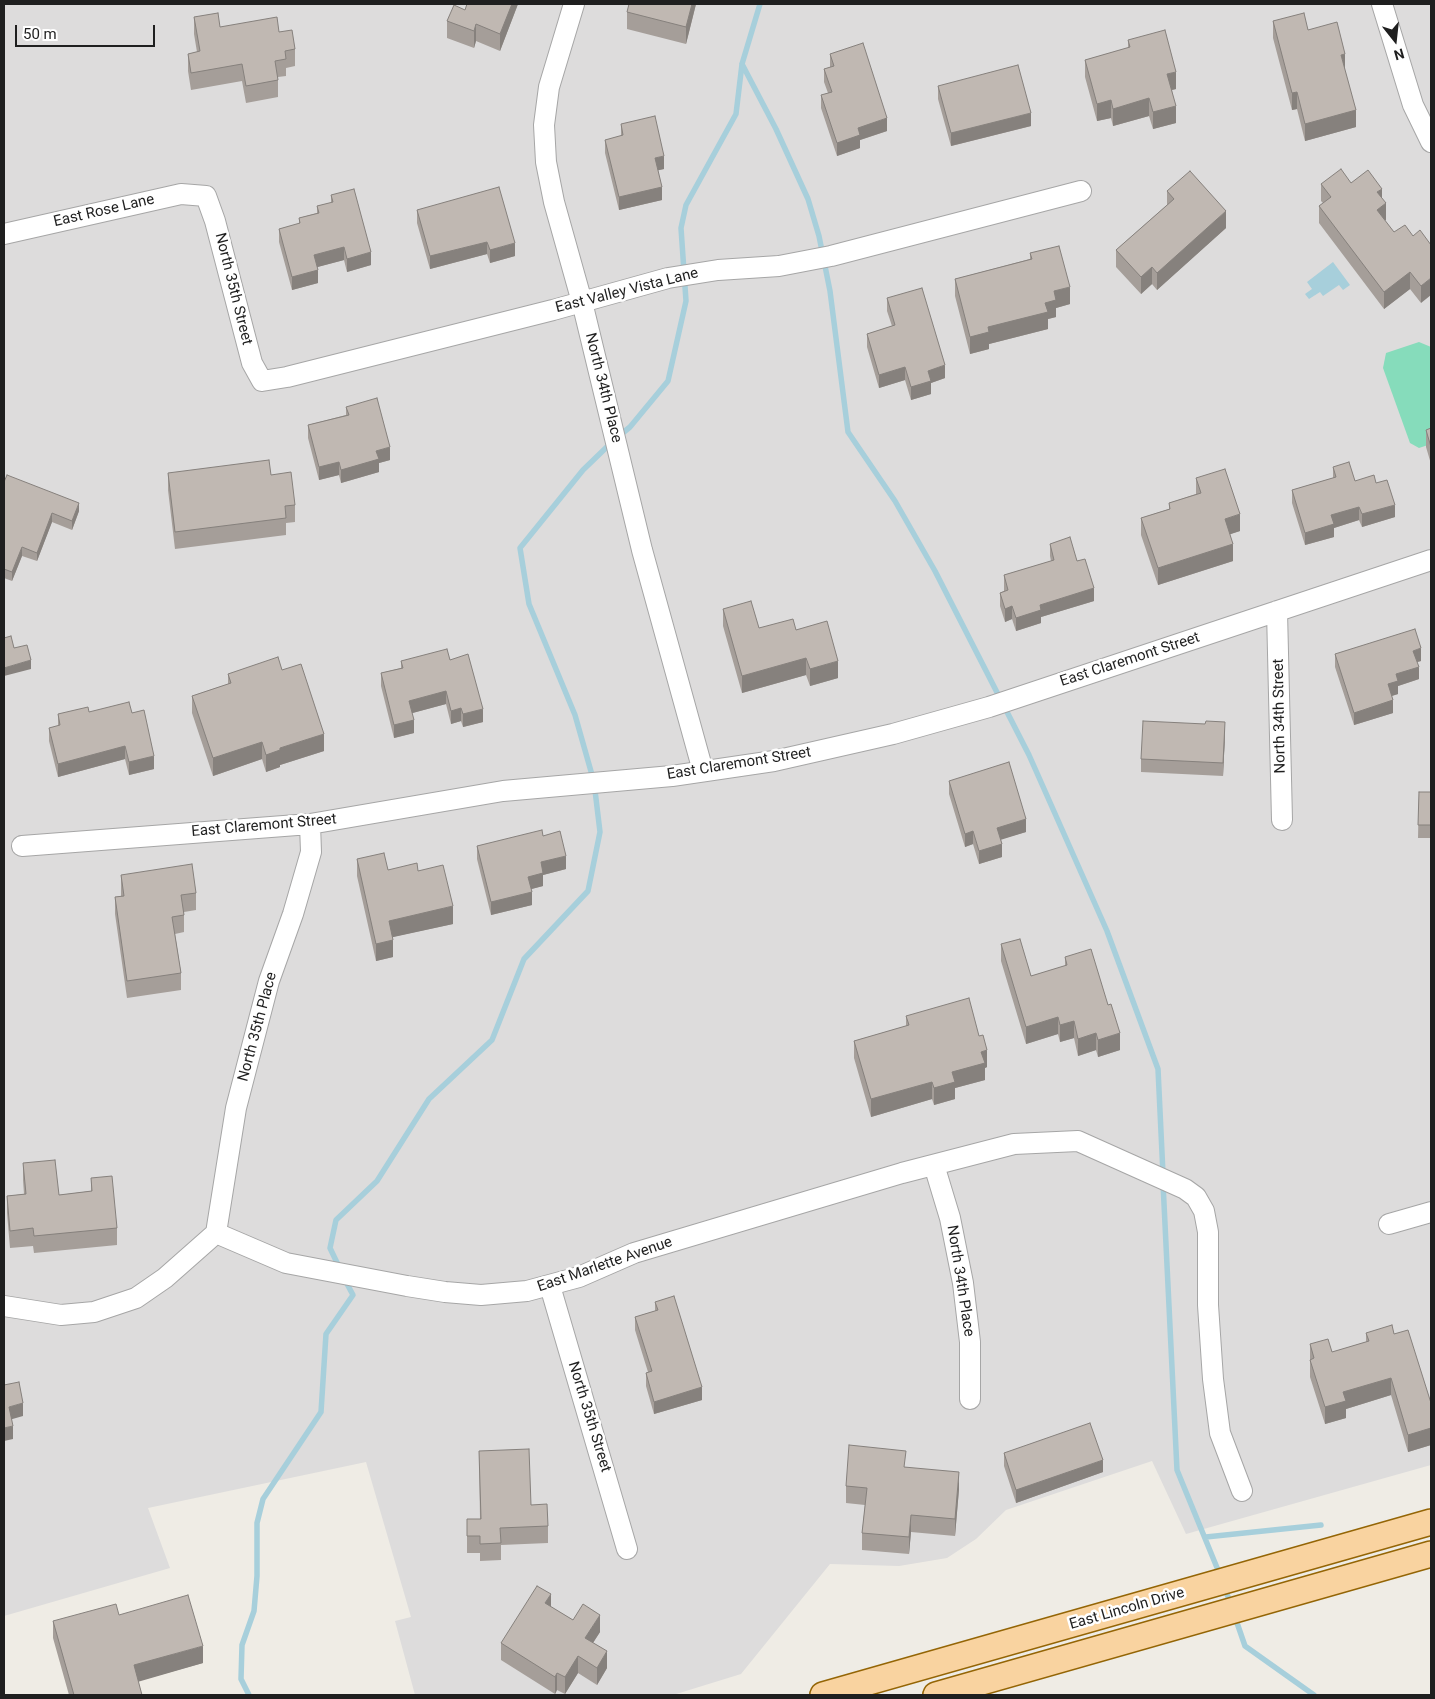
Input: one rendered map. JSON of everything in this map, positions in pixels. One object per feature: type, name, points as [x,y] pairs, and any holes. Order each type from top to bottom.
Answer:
[{"type":"main road","name":"East Lincoln Drive","points":[[823,1695],[1431,1522]]},
{"type":"main road","name":"East Lincoln Drive","points":[[936,1695],[1431,1554]]},
{"type":"main road","points":[[1274,1567],[1281,1596]]},
{"type":"street","name":"North 34th Place","points":[[574,4],[549,87],[544,125],[546,162],[554,202],[582,302],[642,550],[703,771]]},
{"type":"street","points":[[1382,4],[1413,105],[1431,142]]},
{"type":"street","name":"East Valley Vista Lane","points":[[262,381],[287,377],[582,302],[668,278],[803,262],[1081,191]]},
{"type":"street","name":"East Rose Lane","points":[[4,234],[182,194],[206,196]]},
{"type":"street","name":"North 35th Street","points":[[206,196],[215,221],[252,364],[262,381]]},
{"type":"street","name":"East Claremont Street","points":[[22,846],[310,824],[503,790],[672,776],[774,761],[884,736],[989,706],[1431,560]]},
{"type":"street","name":"North 34th Street","points":[[1277,611],[1282,820]]},
{"type":"street","name":"North 35th Place","points":[[216,1233],[236,1108],[269,981],[293,914],[311,852],[310,824]]},
{"type":"street","name":"East Marlette Avenue","points":[[216,1233],[286,1262],[343,1274],[445,1292],[482,1295],[527,1291],[579,1277],[634,1253],[934,1165],[1014,1144],[1078,1140],[1185,1190],[1196,1197],[1204,1211],[1208,1232],[1208,1305],[1213,1379],[1220,1434],[1242,1491]]},
{"type":"street","name":"North 34th Place","points":[[934,1165],[950,1218],[963,1283],[970,1342],[970,1399]]},
{"type":"street","points":[[1389,1224],[1431,1212]]},
{"type":"street","points":[[4,1306],[61,1315],[94,1312],[136,1298],[165,1278],[216,1233]]},
{"type":"street","name":"North 35th Street","points":[[550,1286],[627,1550]]},
{"type":"shaded area","points":[[4,4],[1431,4],[1431,1465],[1186,1534],[1152,1461],[1006,1510],[976,1539],[947,1558],[899,1566],[830,1564],[741,1674],[673,1695],[415,1695],[395,1621],[411,1617],[366,1462],[148,1508],[170,1568],[4,1616]]},
{"type":"green space","points":[[1419,342],[1431,347],[1431,444],[1419,448],[1410,443],[1383,368],[1386,353]]},
{"type":"water","points":[[1333,262],[1350,285],[1343,290],[1339,285],[1323,296],[1320,292],[1309,299],[1305,294],[1312,289],[1307,282]]},
{"type":"building","points":[[467,4],[512,4],[500,34],[476,24],[474,31],[447,21],[454,5],[465,10]]},
{"type":"building","points":[[629,4],[692,4],[686,27],[627,12]]},
{"type":"building","points":[[218,13],[220,27],[277,17],[279,32],[292,30],[295,49],[285,51],[286,59],[275,61],[278,80],[246,86],[242,64],[191,73],[188,54],[200,51],[194,17]]},
{"type":"building","points":[[1304,13],[1308,30],[1337,22],[1345,54],[1341,55],[1356,110],[1305,124],[1297,92],[1292,93],[1273,21]]},
{"type":"building","points":[[1165,30],[1176,72],[1167,74],[1176,106],[1153,112],[1149,98],[1113,109],[1111,100],[1097,104],[1085,60],[1130,47],[1128,40]]},
{"type":"building","points":[[863,43],[887,118],[858,128],[860,135],[837,143],[821,95],[832,92],[824,69],[834,66],[830,54]]},
{"type":"building","points":[[1018,65],[1031,113],[951,133],[938,86]]},
{"type":"building","points":[[655,116],[664,156],[655,158],[662,187],[619,197],[605,140],[623,135],[621,124]]},
{"type":"building","points":[[1341,169],[1351,183],[1368,170],[1382,189],[1377,192],[1386,203],[1377,210],[1394,232],[1405,225],[1413,236],[1420,230],[1431,245],[1431,278],[1421,286],[1410,272],[1384,292],[1319,206],[1331,197],[1321,184]]},
{"type":"building","points":[[1190,171],[1226,211],[1157,273],[1152,267],[1141,277],[1116,250],[1174,199],[1167,191]]},
{"type":"building","points":[[499,187],[515,243],[490,250],[487,242],[430,256],[417,210]]},
{"type":"building","points":[[354,189],[371,252],[347,259],[344,247],[314,255],[318,270],[292,277],[279,229],[300,223],[299,218],[319,213],[317,206],[333,202],[331,195]]},
{"type":"building","points":[[1059,246],[1070,287],[1054,291],[1056,300],[1045,303],[1048,312],[988,327],[989,332],[970,337],[955,279],[1032,259],[1030,253]]},
{"type":"building","points":[[922,288],[945,365],[928,371],[931,381],[911,387],[905,367],[879,375],[867,334],[895,325],[887,298]]},
{"type":"building","points":[[377,398],[390,447],[376,451],[379,459],[341,470],[339,462],[319,467],[308,425],[349,415],[346,407]]},
{"type":"building","points":[[1431,428],[1431,447],[1426,430]]},
{"type":"building","points":[[269,460],[271,475],[291,472],[295,505],[285,506],[286,518],[175,532],[168,473]]},
{"type":"building","points":[[1349,462],[1355,481],[1374,475],[1376,483],[1387,480],[1395,505],[1362,514],[1359,507],[1331,515],[1334,524],[1305,533],[1292,490],[1336,477],[1333,467]]},
{"type":"building","points":[[1225,469],[1240,514],[1225,519],[1233,544],[1158,568],[1141,518],[1170,509],[1169,503],[1201,493],[1196,478]]},
{"type":"building","points":[[7,475],[79,503],[72,521],[52,513],[37,553],[22,547],[12,572],[4,569],[4,482]]},
{"type":"building","points":[[1070,537],[1077,561],[1085,559],[1094,588],[1040,605],[1041,610],[1016,618],[1012,606],[1005,609],[1000,593],[1008,590],[1004,575],[1054,560],[1050,544]]},
{"type":"building","points":[[751,601],[759,628],[793,619],[796,630],[827,621],[838,661],[810,669],[806,658],[742,676],[723,609]]},
{"type":"building","points":[[1415,629],[1421,648],[1413,651],[1419,667],[1396,674],[1398,681],[1388,684],[1393,700],[1354,713],[1335,654]]},
{"type":"building","points":[[11,636],[14,648],[27,645],[31,660],[4,668],[4,638]]},
{"type":"building","points":[[447,649],[450,660],[468,654],[483,709],[463,714],[461,708],[451,711],[446,691],[409,701],[414,720],[394,725],[381,673],[403,668],[401,661]]},
{"type":"building","points":[[278,657],[282,670],[301,664],[324,734],[280,748],[280,750],[266,755],[262,742],[213,758],[192,696],[231,683],[228,674]]},
{"type":"building","points":[[129,702],[132,713],[144,710],[154,756],[129,762],[125,746],[58,764],[49,728],[60,725],[58,714],[88,707],[89,712]]},
{"type":"building","points":[[1143,721],[1205,724],[1206,721],[1225,722],[1223,763],[1141,759]]},
{"type":"building","points":[[1009,762],[1026,819],[997,828],[1002,844],[979,851],[973,831],[965,834],[949,781]]},
{"type":"building","points":[[1419,792],[1431,792],[1431,825],[1418,825]]},
{"type":"building","points":[[542,830],[543,836],[560,831],[566,856],[541,862],[543,873],[528,877],[532,892],[491,902],[477,846]]},
{"type":"building","points":[[384,853],[388,870],[417,863],[418,871],[443,865],[453,906],[389,921],[393,940],[376,944],[357,859]]},
{"type":"building","points":[[192,864],[196,893],[181,895],[184,915],[172,917],[181,973],[127,981],[115,897],[124,896],[121,875]]},
{"type":"building","points":[[1020,939],[1031,976],[1067,965],[1065,957],[1091,949],[1108,1005],[1111,1004],[1120,1033],[1098,1040],[1096,1033],[1078,1039],[1074,1021],[1060,1025],[1058,1017],[1026,1027],[1001,944]]},
{"type":"building","points":[[969,998],[979,1036],[983,1035],[987,1050],[981,1052],[985,1063],[952,1072],[955,1082],[934,1088],[932,1082],[871,1099],[854,1041],[909,1025],[906,1016]]},
{"type":"building","points":[[55,1160],[59,1195],[92,1191],[91,1178],[112,1176],[117,1228],[34,1236],[33,1228],[10,1231],[7,1196],[26,1194],[23,1163]]},
{"type":"building","points":[[674,1296],[702,1387],[654,1402],[646,1373],[652,1371],[635,1317],[658,1310],[655,1302]]},
{"type":"building","points":[[1392,1325],[1394,1334],[1408,1330],[1431,1403],[1431,1428],[1408,1435],[1391,1378],[1343,1392],[1346,1401],[1325,1407],[1310,1360],[1314,1358],[1310,1344],[1328,1339],[1332,1352],[1369,1341],[1366,1333]]},
{"type":"building","points":[[19,1382],[23,1403],[9,1407],[13,1426],[4,1428],[4,1385]]},
{"type":"building","points":[[1090,1423],[1103,1460],[1016,1490],[1004,1453]]},
{"type":"building","points":[[849,1445],[906,1451],[904,1467],[959,1472],[955,1519],[911,1515],[909,1537],[862,1533],[867,1488],[846,1486]]},
{"type":"building","points":[[529,1449],[531,1505],[547,1504],[548,1526],[500,1528],[501,1543],[480,1544],[480,1536],[467,1536],[467,1519],[481,1519],[479,1451]]},
{"type":"building","points":[[537,1586],[551,1594],[545,1603],[573,1620],[583,1604],[600,1615],[585,1638],[607,1651],[597,1668],[578,1656],[565,1677],[557,1673],[555,1677],[501,1643]]},
{"type":"building","points":[[188,1595],[203,1646],[134,1665],[142,1695],[74,1695],[53,1621],[116,1604],[119,1615]]},
{"type":"waterway","points":[[619,436],[630,427],[668,381],[686,301],[681,228],[686,205],[736,114],[742,64],[760,4]]},
{"type":"waterway","points":[[742,64],[776,129],[808,199],[819,236],[830,291],[848,432],[895,501],[935,571],[1029,755],[1107,931],[1158,1069],[1163,1174]]},
{"type":"waterway","points":[[340,1269],[330,1248],[336,1220],[377,1181],[429,1099],[492,1040],[524,959],[588,891],[600,832],[594,782],[575,715],[529,604],[520,548],[583,470],[612,442]]},
{"type":"waterway","points":[[1163,1183],[1177,1470],[1220,1575]]},
{"type":"waterway","points":[[249,1695],[241,1679],[242,1645],[254,1611],[257,1576],[257,1523],[263,1499],[321,1412],[326,1334],[353,1295],[345,1280]]},
{"type":"waterway","points":[[1206,1537],[1321,1525]]},
{"type":"waterway","points":[[1224,1586],[1231,1605]]},
{"type":"waterway","points":[[1235,1617],[1245,1646],[1314,1695]]}]
